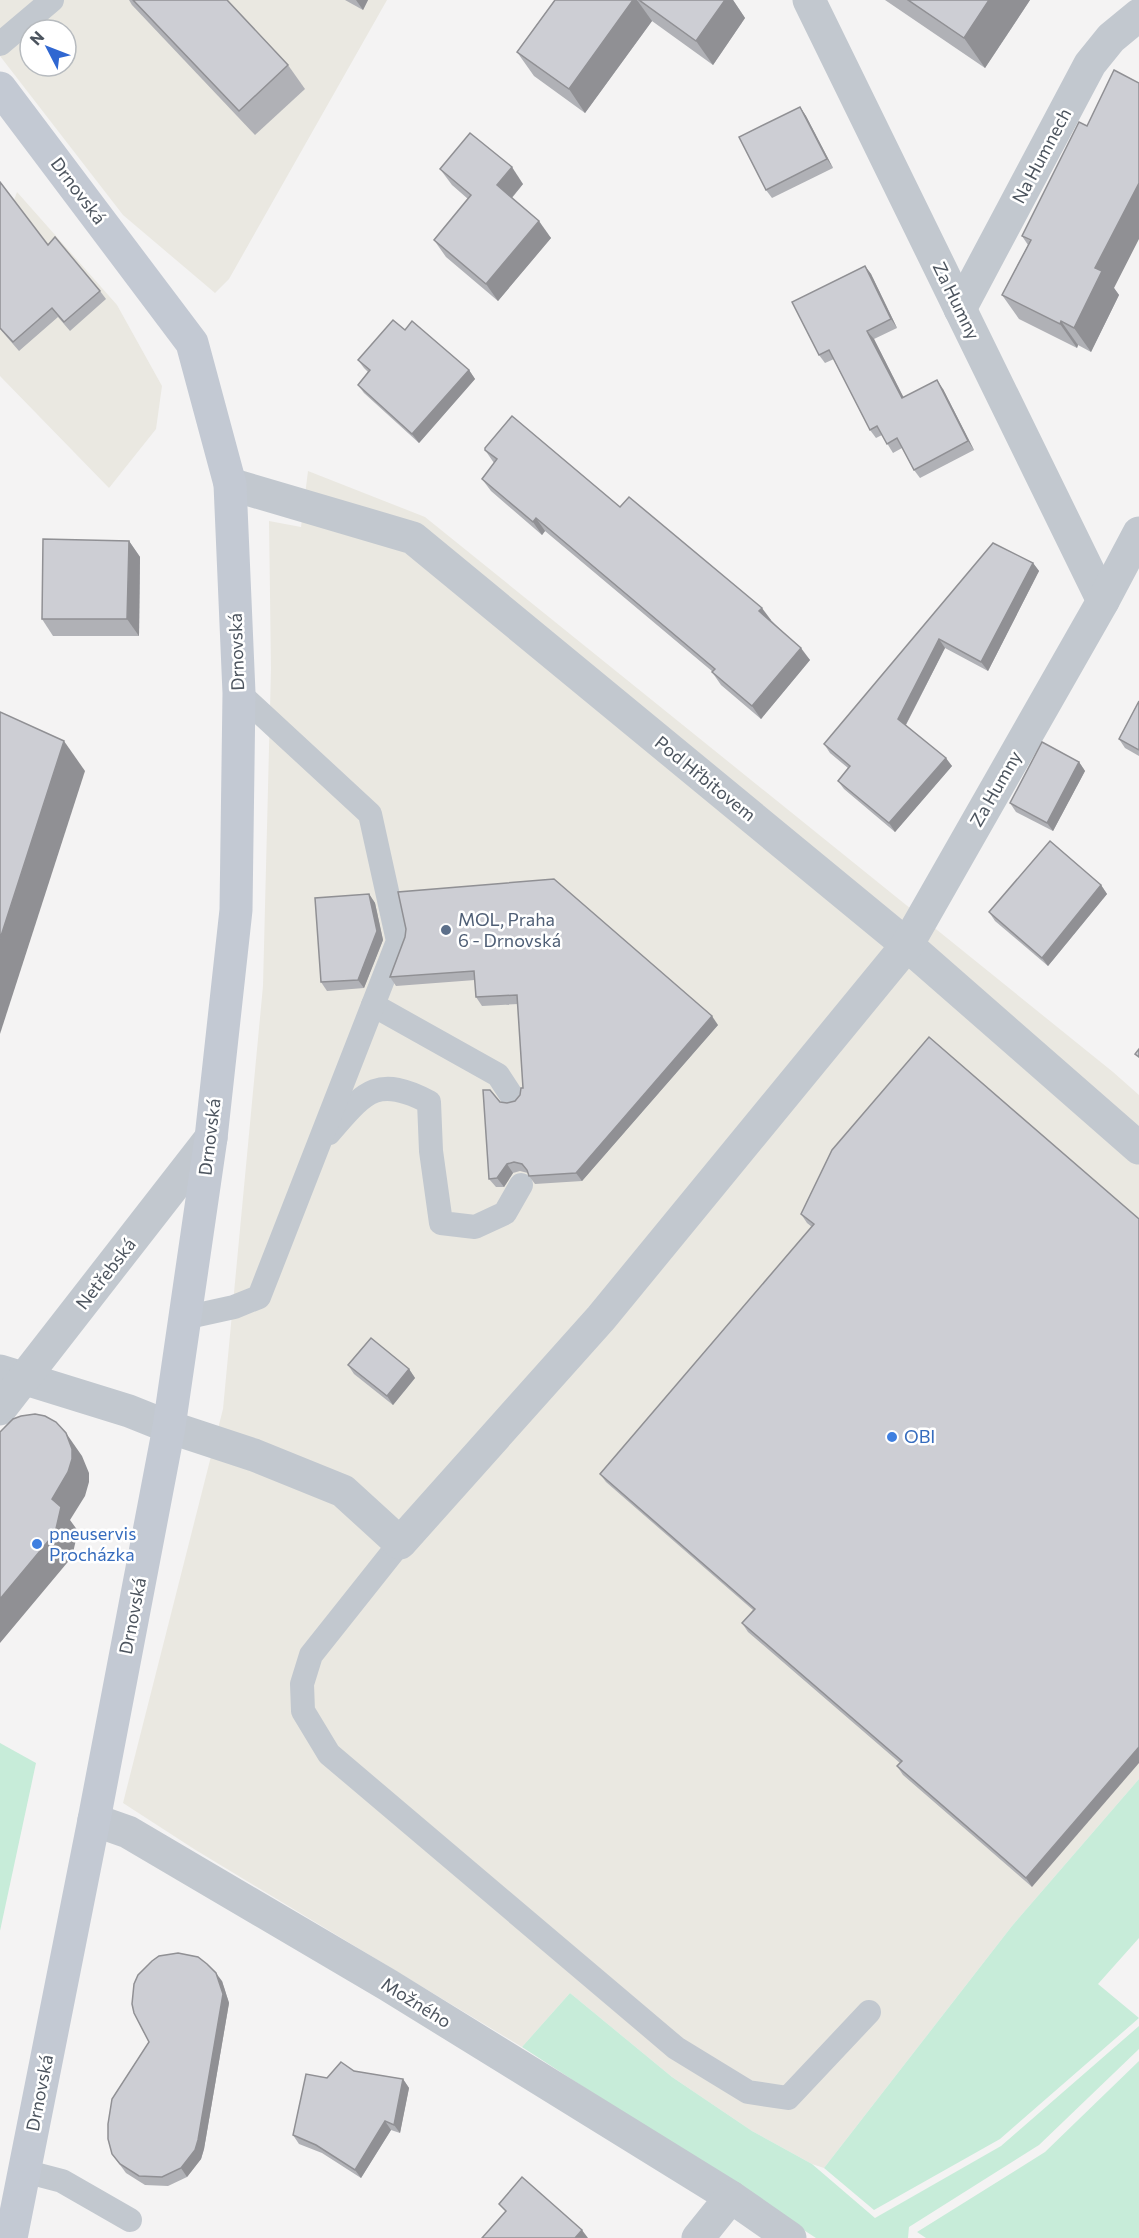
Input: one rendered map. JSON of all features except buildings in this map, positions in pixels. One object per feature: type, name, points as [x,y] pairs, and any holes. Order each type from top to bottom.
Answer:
[{"type":"main road","name":"Drnovská","points":[[0,88],[192,343],[230,484],[239,693],[236,910],[211,1138],[169,1427],[11,2238]]},
{"type":"street","name":"Za Humny","points":[[809,0],[1103,601]]},
{"type":"street","name":"Na Humnech","points":[[960,309],[1090,64],[1111,38],[1139,15]]},
{"type":"street","name":"Pod Hřbitovem","points":[[230,484],[413,538],[907,945],[1139,1148]]},
{"type":"street","name":"Za Humny","points":[[400,1543],[600,1318],[907,945],[1103,601],[1139,533]]},
{"type":"street","name":"Netřebská","points":[[0,1409],[12,1375],[211,1138]]},
{"type":"street","points":[[12,1375],[129,1411],[169,1427],[254,1455],[343,1491],[400,1543]]},
{"type":"street","name":"Možného","points":[[94,1820],[128,1832],[388,1985],[731,2197],[790,2238]]},
{"type":"street","points":[[698,2238],[731,2197]]},
{"type":"lane","points":[[0,44],[52,0]]},
{"type":"lane","points":[[184,1318],[234,1307],[259,1297],[398,940],[370,814],[239,693]]},
{"type":"lane","points":[[373,1005],[498,1075],[513,1098]]},
{"type":"lane","points":[[319,1143],[348,1111],[374,1090],[386,1087],[410,1092],[429,1102],[431,1151],[441,1223],[475,1227],[505,1213],[521,1185]]},
{"type":"lane","points":[[400,1543],[311,1655],[302,1684],[303,1711],[329,1754],[676,2048],[748,2092],[788,2098],[869,2012]]},
{"type":"lane","points":[[24,2172],[62,2181],[130,2220]]},
{"type":"shaded area","points":[[0,0],[387,0],[229,279],[215,293],[123,215],[0,56]]},
{"type":"shaded area","points":[[17,192],[117,305],[162,386],[156,429],[109,488],[0,376],[0,216],[13,203]]},
{"type":"shaded area","points":[[308,471],[425,517],[1139,1095],[1139,1779],[1012,1926],[824,2168],[812,2164],[752,2131],[672,2077],[570,1993],[522,2047],[194,1849],[123,1803],[223,1409],[263,986],[271,669],[269,521],[301,527]]},
{"type":"green space","points":[[0,1743],[36,1763],[0,1931]]},
{"type":"green space","points":[[1139,1779],[1139,1938],[1098,1984],[1139,2018],[1000,2139],[874,2210],[824,2168],[1012,1926]]},
{"type":"green space","points":[[570,1993],[672,2077],[752,2131],[812,2164],[875,2218],[1001,2146],[1139,2026],[1139,2049],[1039,2145],[909,2227],[908,2238],[816,2238],[522,2047]]},
{"type":"green space","points":[[1139,2061],[1139,2238],[926,2238],[917,2232],[1045,2152]]},
{"type":"place","name":"MOL, Praha 6 - Drnovská","points":[[446,930]]},
{"type":"place","name":"OBI","points":[[892,1437]]},
{"type":"place","name":"pneuservis Procházka","points":[[37,1544]]}]
